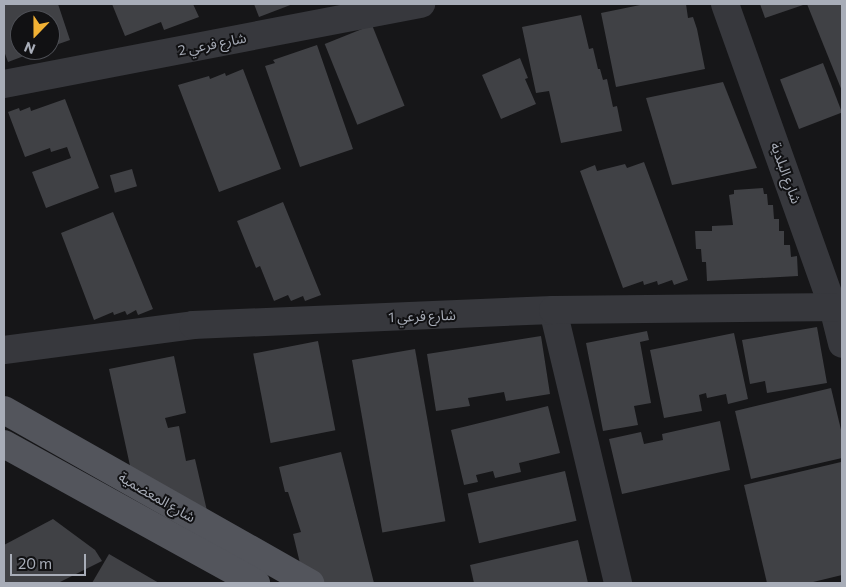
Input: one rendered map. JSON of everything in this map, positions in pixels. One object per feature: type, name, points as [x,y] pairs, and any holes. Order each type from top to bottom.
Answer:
[{"type":"main road","name":"شارع المعضمية","points":[[4,410],[310,583]]},
{"type":"main road","name":"شارع المعضمية","points":[[4,444],[256,583]]},
{"type":"street","name":"شارع فرعي 2","points":[[4,84],[421,4]]},
{"type":"street","name":"شارع البلدية","points":[[725,4],[838,307],[842,344]]},
{"type":"street","name":"شارع فرعي 1","points":[[4,350],[193,325],[552,310],[838,307]]},
{"type":"street","points":[[552,310],[618,583]]},
{"type":"building","points":[[4,4],[58,4],[60,10],[10,10],[10,60],[13,60],[8,62],[4,51]]},
{"type":"building","points":[[112,4],[193,4],[199,17],[164,30],[161,22],[125,36]]},
{"type":"building","points":[[254,4],[293,4],[259,17]]},
{"type":"building","points":[[645,4],[686,4],[688,18],[693,17],[697,29],[705,69],[616,87],[601,13]]},
{"type":"building","points":[[760,4],[806,4],[765,18]]},
{"type":"building","points":[[807,4],[842,4],[842,91]]},
{"type":"building","points":[[60,10],[70,40],[60,44]]},
{"type":"building","points":[[581,15],[589,49],[593,48],[603,80],[607,79],[613,107],[617,106],[622,131],[561,143],[549,91],[536,93],[522,27]]},
{"type":"building","points":[[372,25],[405,106],[357,125],[325,44]]},
{"type":"building","points":[[317,45],[353,149],[300,167],[265,66],[275,63],[273,60]]},
{"type":"building","points":[[520,58],[528,78],[525,79],[536,104],[501,119],[482,75]]},
{"type":"building","points":[[823,63],[842,112],[799,129],[780,79]]},
{"type":"building","points":[[243,69],[281,169],[219,192],[178,85],[209,76],[210,79],[225,73],[226,76]]},
{"type":"building","points":[[723,82],[757,168],[672,185],[646,98]]},
{"type":"building","points":[[65,99],[99,188],[46,208],[32,172],[71,158],[67,147],[51,152],[50,148],[25,157],[8,112],[19,108],[20,111],[30,107],[31,111]]},
{"type":"building","points":[[644,162],[688,280],[674,285],[672,280],[658,285],[657,281],[644,285],[643,281],[623,288],[580,171],[595,165],[597,171],[625,164],[627,168]]},
{"type":"building","points":[[132,169],[137,186],[115,193],[110,175]]},
{"type":"building","points":[[763,188],[764,194],[767,194],[768,205],[773,205],[774,219],[779,219],[779,231],[784,231],[784,245],[790,245],[791,257],[797,256],[798,276],[707,281],[706,262],[702,262],[701,249],[696,249],[695,231],[712,231],[712,226],[733,225],[729,195],[734,194],[734,190]]},
{"type":"building","points":[[283,202],[321,295],[305,301],[303,296],[291,301],[288,295],[274,301],[260,266],[256,268],[237,221]]},
{"type":"building","points":[[113,212],[153,309],[138,315],[136,310],[127,315],[125,311],[114,315],[113,312],[94,320],[61,233]]},
{"type":"building","points":[[817,327],[827,383],[767,393],[765,381],[750,384],[742,340]]},
{"type":"building","points":[[647,331],[649,340],[640,342],[651,403],[634,406],[638,425],[603,431],[586,343]]},
{"type":"building","points":[[734,333],[748,399],[728,404],[726,394],[707,398],[706,393],[699,395],[702,411],[664,418],[650,350]]},
{"type":"building","points":[[541,336],[550,394],[506,401],[504,392],[468,398],[470,406],[436,411],[427,354]]},
{"type":"building","points":[[318,341],[335,430],[271,443],[253,354]]},
{"type":"building","points":[[415,349],[445,521],[382,532],[352,360]]},
{"type":"building","points":[[174,356],[186,413],[165,418],[168,428],[179,426],[186,461],[195,459],[208,515],[132,475],[109,369]]},
{"type":"building","points":[[831,388],[842,434],[842,458],[751,479],[735,411]]},
{"type":"building","points":[[548,406],[560,453],[519,463],[521,472],[495,478],[493,471],[476,475],[478,482],[464,485],[451,430]]},
{"type":"building","points":[[720,421],[730,470],[622,494],[609,439],[641,432],[644,444],[663,440],[662,434]]},
{"type":"building","points":[[341,452],[374,583],[318,583],[303,576],[293,534],[301,532],[288,492],[285,492],[279,467]]},
{"type":"building","points":[[841,462],[842,575],[809,583],[767,583],[744,485]]},
{"type":"building","points":[[565,471],[576,521],[479,543],[468,493]]},
{"type":"building","points":[[53,519],[95,550],[102,561],[58,583],[5,583],[4,545]]},
{"type":"building","points":[[578,540],[588,583],[474,583],[470,565]]},
{"type":"building","points":[[109,554],[159,583],[92,583]]}]
